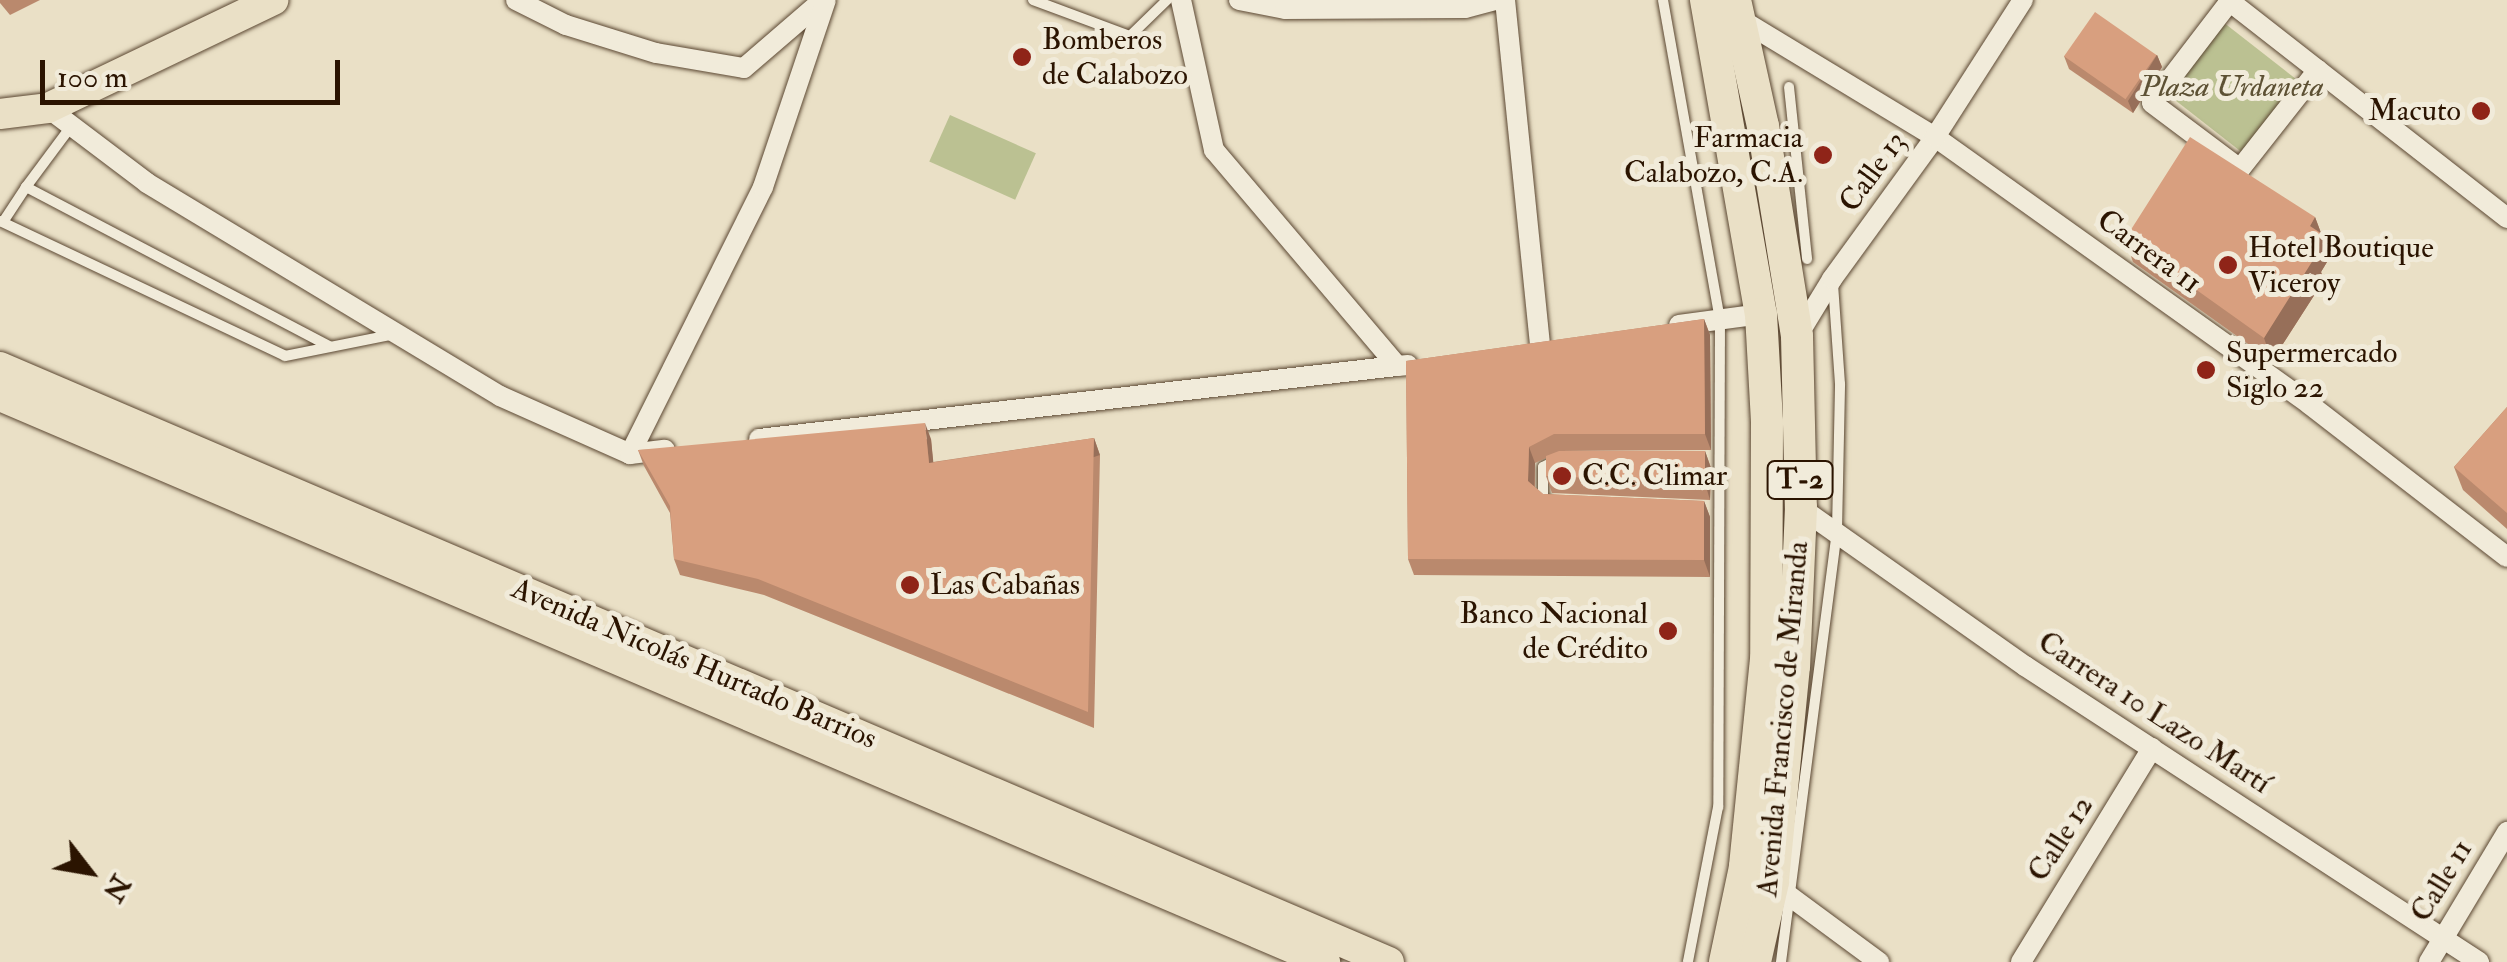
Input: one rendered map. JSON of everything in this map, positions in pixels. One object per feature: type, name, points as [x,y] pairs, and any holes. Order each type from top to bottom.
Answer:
[{"type":"highway","name":"Avenida Francisco de Miranda","points":[[1706,0],[1761,314],[1766,376],[1770,882],[1725,962]]},
{"type":"highway","name":"Avenida Francisco de Miranda","points":[[1738,10],[1778,124],[1792,226],[1798,336],[1801,508],[1794,666],[1770,882],[1755,962]]},
{"type":"main road","points":[[0,96],[51,86],[242,0]]},
{"type":"main road","points":[[0,114],[60,116],[273,0]]},
{"type":"main road","name":"Avenida Nicolás Hurtado Barrios","points":[[0,367],[1389,962]]},
{"type":"main road","name":"Avenida Nicolás Hurtado Barrios","points":[[0,396],[1325,962]]},
{"type":"street","points":[[516,0],[566,25],[656,53],[744,68],[824,0]]},
{"type":"street","points":[[630,454],[763,186],[824,0]]},
{"type":"street","points":[[1181,0],[1214,150],[1398,366]]},
{"type":"street","points":[[1239,0],[1285,9],[1465,8],[1494,0]]},
{"type":"street","points":[[1505,0],[1540,346]]},
{"type":"street","name":"Calle 13","points":[[1766,376],[1798,336],[1832,279],[1935,137],[2023,0]]},
{"type":"street","points":[[2318,70],[2240,169],[2152,103],[2229,1],[2506,215]]},
{"type":"street","name":"Carrera 11","points":[[1738,10],[1935,137],[2310,404],[2507,557]]},
{"type":"street","points":[[60,116],[148,183],[500,396],[630,454],[689,447]]},
{"type":"street","points":[[1666,327],[1761,314]]},
{"type":"street","points":[[728,442],[1433,361]]},
{"type":"street","name":"Carrera 10 Lazo Martí","points":[[1801,508],[1838,530],[2025,666],[2479,962]]},
{"type":"street","name":"Calle 12","points":[[2022,962],[2152,748]]},
{"type":"street","name":"Calle 11","points":[[2428,962],[2507,832]]},
{"type":"street","points":[[1770,882],[1879,962]]},
{"type":"lane","points":[[1033,0],[1130,36],[1167,0]]},
{"type":"lane","name":"Avenida Francisco de Miranda","points":[[1663,0],[1720,320],[1718,808],[1688,962]]},
{"type":"lane","name":"Avenida Francisco de Miranda","points":[[1778,124],[1789,87]]},
{"type":"lane","points":[[60,116],[26,187],[2,222],[285,356],[396,334]]},
{"type":"lane","points":[[26,187],[330,346]]},
{"type":"lane","name":"Avenida Francisco de Miranda","points":[[1792,226],[1807,259]]},
{"type":"lane","name":"Avenida Francisco de Miranda","points":[[1781,962],[1770,882],[1838,530],[1840,384],[1832,279]]},
{"type":"lane","points":[[1562,504],[1544,497],[1543,467],[1563,459]]},
{"type":"lane","points":[[1700,459],[1719,459]]},
{"type":"lane","points":[[1700,509],[1719,510]]},
{"type":"green space","name":"Plaza Urdaneta","points":[[2223,22],[2298,80],[2242,152],[2167,94]]},
{"type":"green space","points":[[950,115],[1036,153],[1015,200],[929,162]]},
{"type":"building","points":[[2095,12],[2156,55],[2125,99],[2064,56]]},
{"type":"building","name":"Hotel Boutique Viceroy","points":[[2190,137],[2315,217],[2310,226],[2322,234],[2310,252],[2315,257],[2264,338],[2125,239]]},
{"type":"building","name":"C.C. Climar","points":[[1704,319],[1705,434],[1554,434],[1529,447],[1528,481],[1543,494],[1704,501],[1704,560],[1408,559],[1406,361]]},
{"type":"building","points":[[2507,407],[2507,513],[2454,467]]},
{"type":"building","name":"Las Cabañas","points":[[925,423],[929,463],[1094,438],[1088,712],[758,579],[674,559],[670,506],[638,450]]},
{"type":"building","points":[[1559,451],[1705,451],[1705,483],[1546,476],[1546,456]]},
{"type":"place","name":"Bomberos de Calabozo","points":[[1022,57]]},
{"type":"place","name":"Macuto","points":[[2481,111]]},
{"type":"place","name":"Farmacia Calabozo, C.A.","points":[[1823,155]]},
{"type":"place","name":"Hotel Boutique Viceroy","points":[[2228,265]]},
{"type":"place","name":"Supermercado Siglo 22","points":[[2206,370]]},
{"type":"place","name":"C.C. Climar","points":[[1562,476]]},
{"type":"place","name":"Las Cabañas","points":[[910,585]]},
{"type":"place","name":"Banco Nacional de Crédito","points":[[1668,631]]}]
